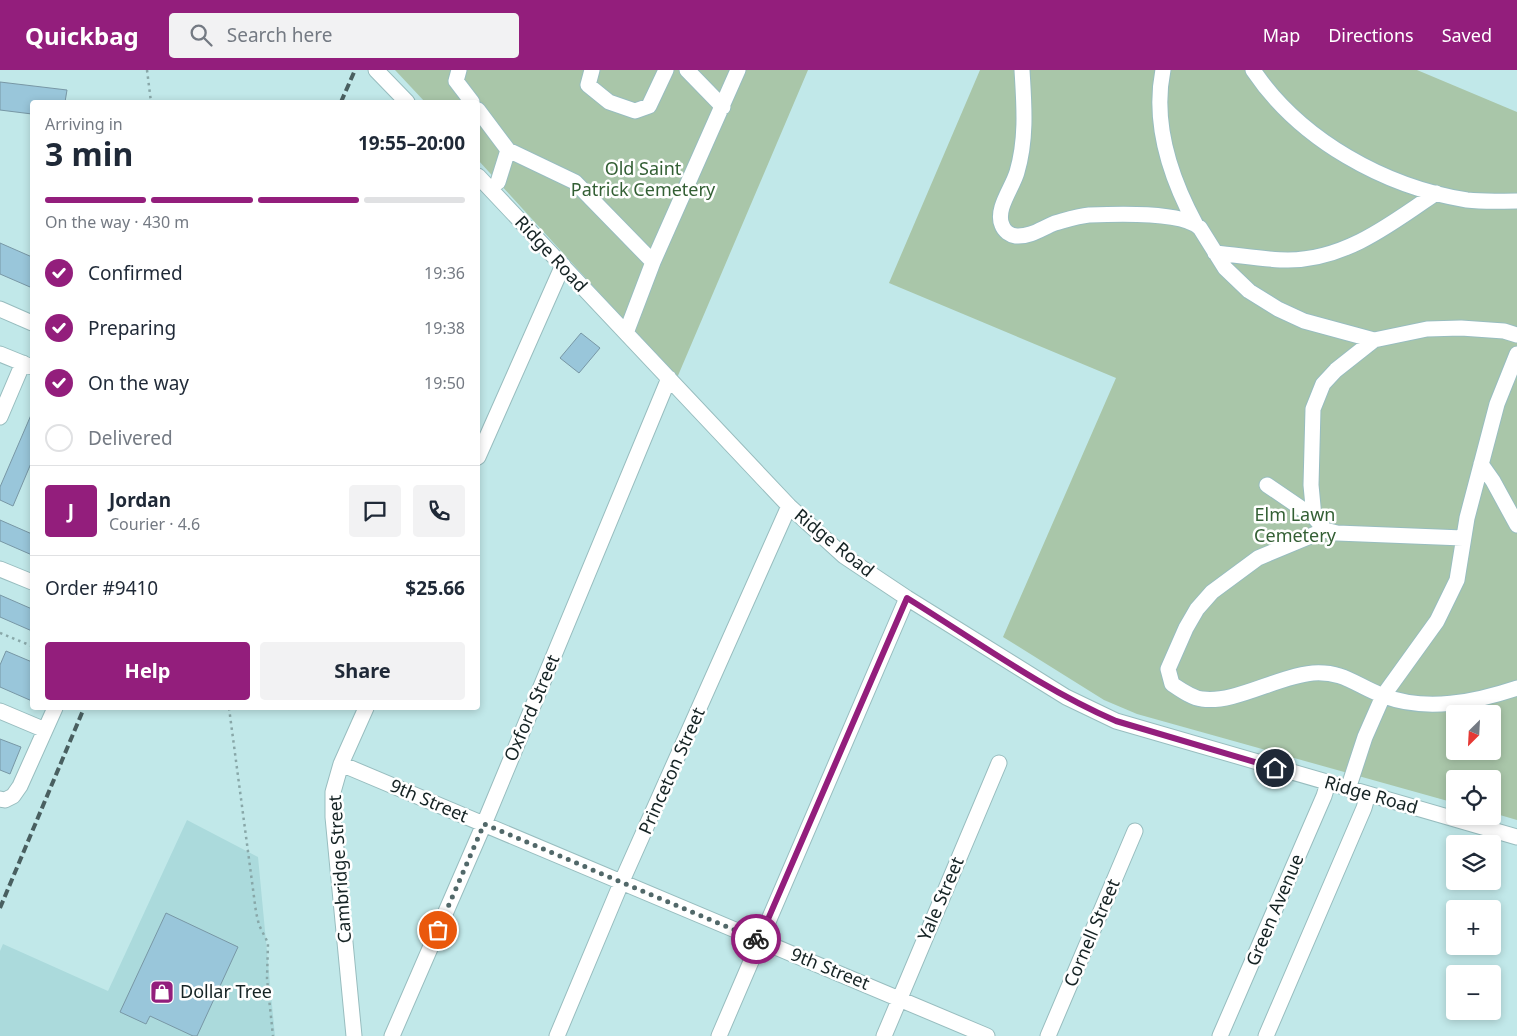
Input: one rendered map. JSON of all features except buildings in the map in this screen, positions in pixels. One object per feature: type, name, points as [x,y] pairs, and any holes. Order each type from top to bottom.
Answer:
[{"type":"street","points":[[376,70],[405,100]]},
{"type":"street","points":[[459,70],[456,81],[470,100]]},
{"type":"street","points":[[592,70],[588,85],[609,102],[635,111],[650,106],[666,70]]},
{"type":"street","points":[[686,70],[722,107]]},
{"type":"street","points":[[626,333],[653,262],[738,70]]},
{"type":"street","points":[[1022,70],[1025,122],[1023,144],[1017,172],[1000,220],[1003,228],[1010,235],[1030,235],[1054,224],[1087,216],[1144,214],[1175,218],[1196,225]]},
{"type":"street","points":[[1164,70],[1159,95],[1159,118],[1164,146],[1174,178],[1196,225],[1225,268],[1249,291],[1278,309],[1304,321],[1374,340]]},
{"type":"street","points":[[1253,70],[1274,97],[1303,125],[1356,161],[1391,180],[1436,193],[1484,202],[1517,200]]},
{"type":"street","points":[[480,113],[508,150],[575,182],[653,262]]},
{"type":"street","points":[[498,182],[508,150]]},
{"type":"street","name":"Ridge Road","points":[[480,178],[789,506],[844,556],[907,598],[1066,697],[1116,721],[1517,837]]},
{"type":"street","points":[[1216,253],[1289,260],[1317,256],[1343,249],[1367,239],[1436,193]]},
{"type":"street","points":[[480,452],[563,265]]},
{"type":"street","points":[[0,309],[30,322]]},
{"type":"street","points":[[1314,517],[1311,486],[1314,409],[1323,384],[1336,370],[1374,340],[1427,329],[1461,328],[1504,331],[1517,335]]},
{"type":"street","points":[[0,354],[28,365],[0,417]]},
{"type":"street","points":[[1348,789],[1365,737],[1384,696],[1437,621],[1457,580],[1463,538],[1496,404],[1517,354]]},
{"type":"street","name":"Oxford Street","points":[[392,1036],[484,824],[669,378]]},
{"type":"street","points":[[1481,464],[1493,481],[1517,525]]},
{"type":"street","points":[[1267,486],[1314,517],[1325,530],[1337,533],[1463,538]]},
{"type":"street","name":"Princeton Street","points":[[557,1036],[622,881],[789,506]]},
{"type":"street","points":[[1325,530],[1258,558],[1212,592],[1197,609],[1186,628],[1168,669],[1172,684],[1182,692],[1202,699],[1239,694],[1290,677],[1312,673],[1330,673],[1346,677],[1384,696],[1410,702],[1440,704],[1467,702],[1517,688]]},
{"type":"street","points":[[0,569],[30,581]]},
{"type":"street","points":[[719,1036],[907,598]]},
{"type":"street","points":[[3,800],[13,796],[20,786],[54,710]]},
{"type":"street","name":"Cambridge Street","points":[[354,1036],[333,817],[333,792],[341,764],[365,710]]},
{"type":"street","points":[[0,711],[45,730]]},
{"type":"street","name":"Yale Street","points":[[884,1036],[999,763]]},
{"type":"street","name":"9th Street","points":[[341,764],[987,1036]]},
{"type":"street","name":"Green Avenue","points":[[1220,1036],[1328,783]]},
{"type":"street","points":[[1266,1036],[1364,808],[1368,794]]},
{"type":"street","name":"Cornell Street","points":[[1048,1036],[1135,831]]},
{"type":"path","points":[[147,70],[151,100]]},
{"type":"path","points":[[0,632],[30,645]]},
{"type":"path","points":[[229,710],[256,912],[259,925],[268,943],[267,979],[272,1036]]},
{"type":"shaded area","points":[[187,820],[258,857],[275,1036],[0,1036],[0,951],[3,944],[108,991]]},
{"type":"green space","name":"Old Saint Patrick Cemetery","points":[[395,70],[808,70],[677,378],[480,162],[480,100],[423,100]]},
{"type":"green space","name":"Elm Lawn Cemetery","points":[[980,70],[1417,70],[1517,112],[1517,820],[1501,815],[1501,770],[1446,770],[1446,800],[1137,714],[1104,700],[1003,637],[1116,378],[889,283]]},
{"type":"railway","points":[[342,100],[355,70]]},
{"type":"railway","points":[[0,908],[83,710]]},
{"type":"way so far","points":[[438,930],[484,824],[756,939]]},
{"type":"place","name":"Dollar Tree","points":[[162,992]]},
{"type":"route","points":[[756,939],[759,940],[907,598],[1066,697],[1101,715],[1275,768]]}]
